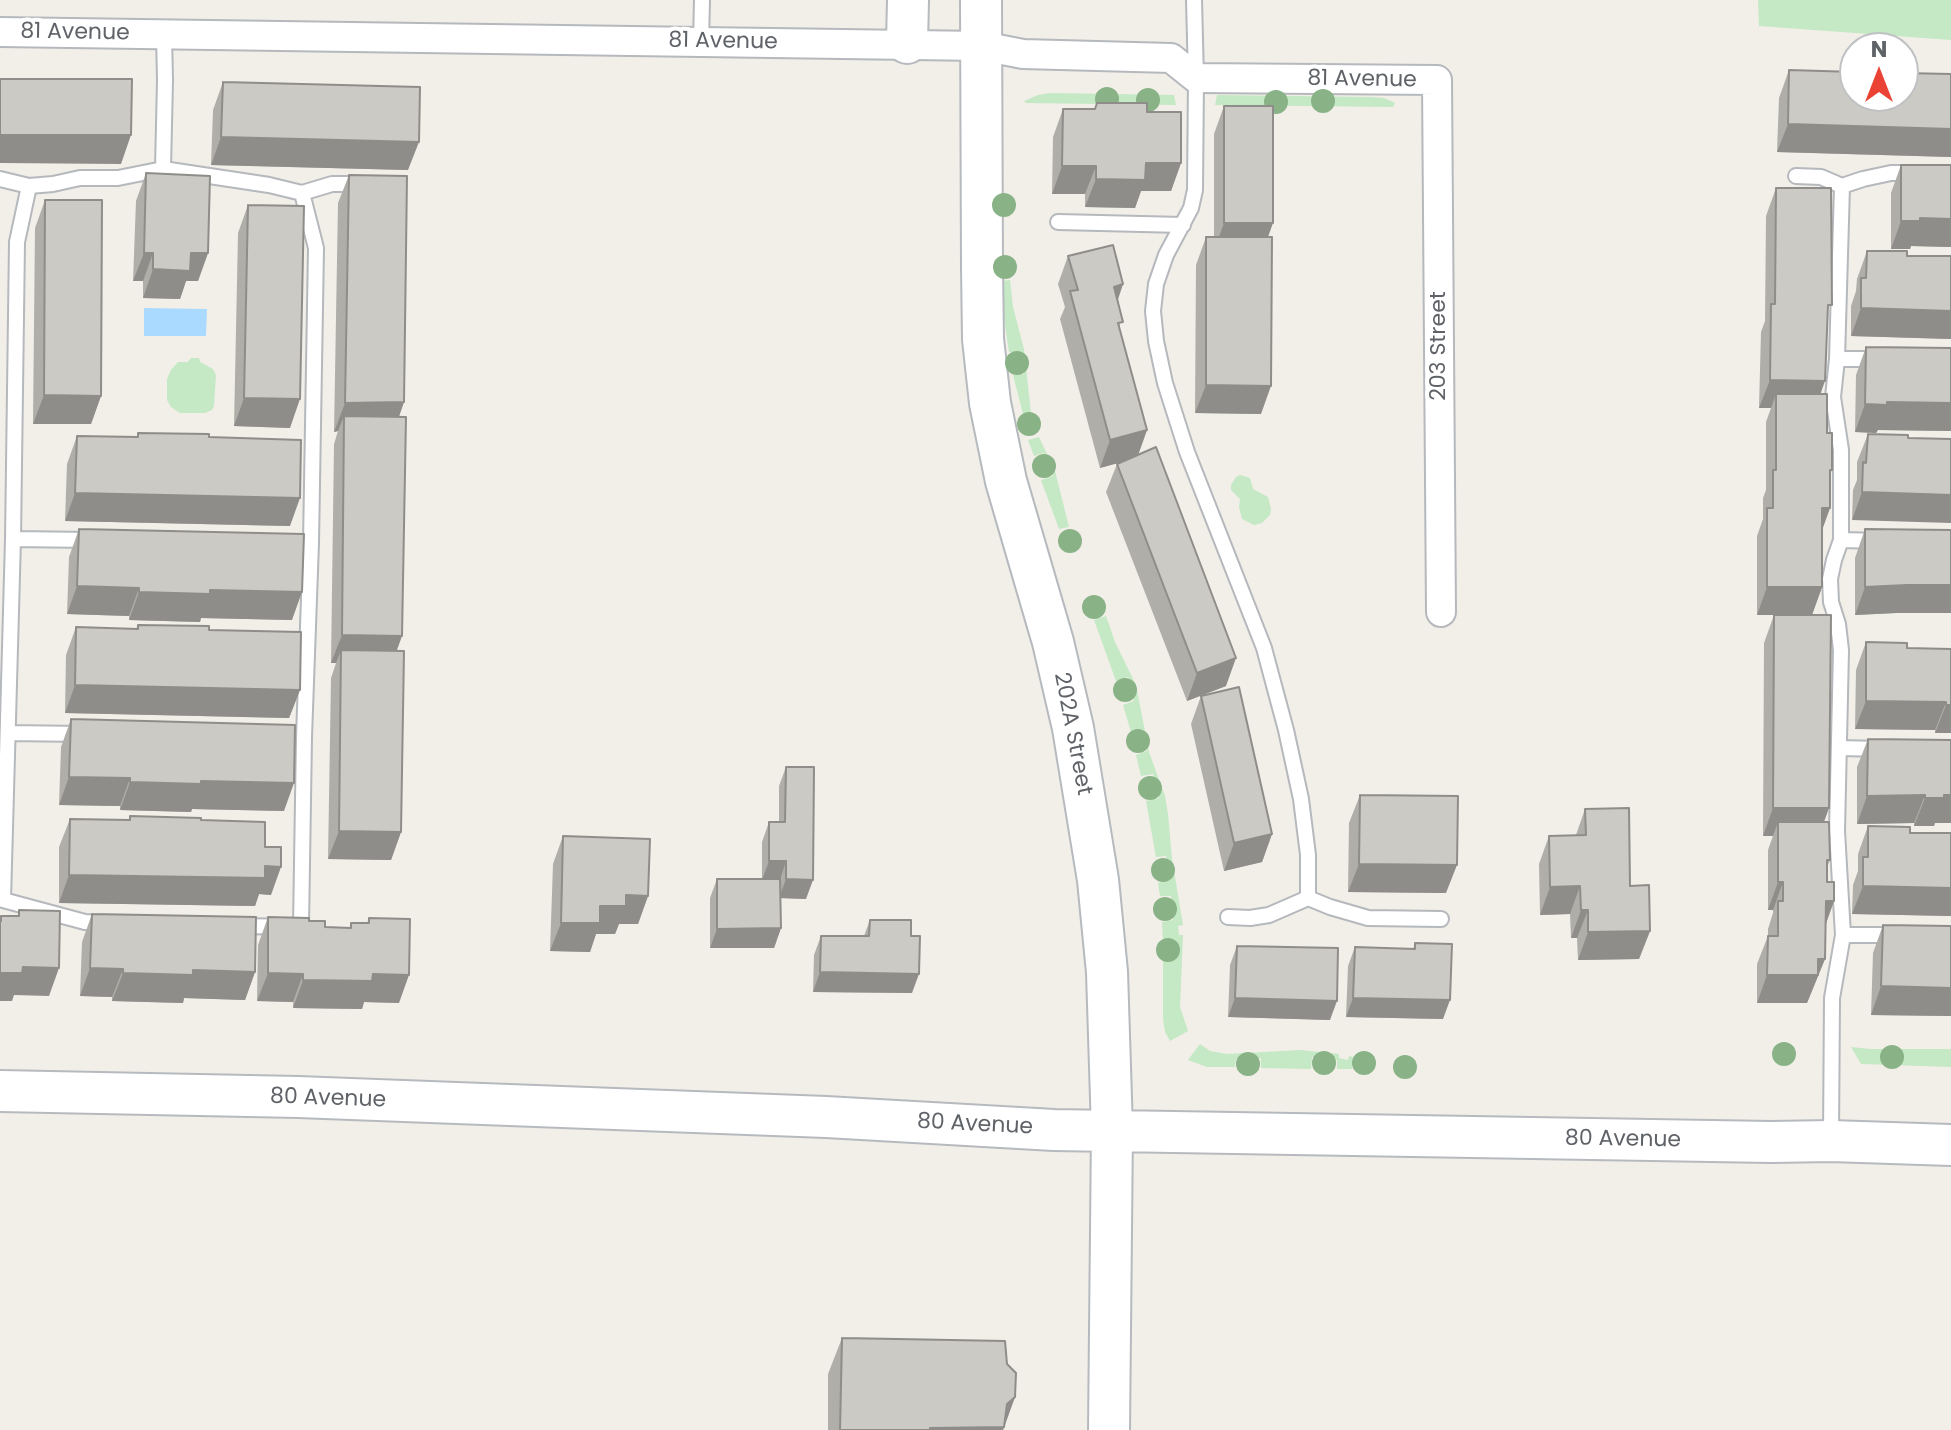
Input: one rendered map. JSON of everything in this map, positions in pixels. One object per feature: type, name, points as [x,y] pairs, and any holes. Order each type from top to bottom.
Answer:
[{"type":"main road","points":[[907,43],[908,0]]},
{"type":"main road","name":"202A Street","points":[[981,0],[983,339],[990,403],[1006,481],[1053,642],[1073,728],[1098,880],[1107,972],[1112,1130],[1109,1430]]},
{"type":"main road","name":"80 Avenue","points":[[0,1091],[298,1097],[826,1117],[1054,1130],[1951,1145]]},
{"type":"street","name":"81 Avenue","points":[[0,32],[907,43],[982,46],[1023,54],[1171,58],[1196,78],[1437,80]]},
{"type":"street","name":"203 Street","points":[[1437,80],[1441,612]]},
{"type":"lane","points":[[701,42],[702,0]]},
{"type":"lane","points":[[1194,0],[1195,190],[1191,208],[1166,255],[1156,284],[1153,311],[1156,341],[1165,383],[1187,452],[1268,663],[1301,799],[1308,855],[1308,898]]},
{"type":"lane","points":[[163,169],[164,34]]},
{"type":"lane","points":[[0,179],[29,186],[80,178],[118,178],[163,169],[302,193],[332,184],[378,184]]},
{"type":"lane","points":[[1796,176],[1821,177],[1842,186],[1891,173],[1951,173]]},
{"type":"lane","points":[[29,186],[17,242],[3,900],[85,922],[115,923]]},
{"type":"lane","points":[[1831,1141],[1832,998],[1843,935],[1837,831],[1841,650],[1831,602],[1830,579],[1841,540],[1841,450],[1833,397],[1842,186]]},
{"type":"lane","points":[[224,926],[301,927],[316,248],[302,193]]},
{"type":"lane","points":[[1058,222],[1183,225]]},
{"type":"lane","points":[[1837,359],[1894,359]]},
{"type":"lane","points":[[13,539],[107,540]]},
{"type":"lane","points":[[1841,540],[1888,541]]},
{"type":"lane","points":[[295,543],[311,543]]},
{"type":"lane","points":[[8,733],[102,734]]},
{"type":"lane","points":[[288,737],[304,737]]},
{"type":"lane","points":[[1839,748],[1895,750]]},
{"type":"lane","points":[[1228,917],[1269,915],[1308,898],[1368,918],[1441,919]]},
{"type":"lane","points":[[1843,935],[1908,935]]},
{"type":"green space","points":[[1758,0],[1951,0],[1951,40],[1919,38],[1919,32],[1841,32],[1759,26]]},
{"type":"green space","points":[[1050,93],[1174,95],[1176,105],[1024,101]]},
{"type":"green space","points":[[1217,95],[1372,97],[1395,103],[1393,107],[1215,105]]},
{"type":"green space","points":[[1010,280],[1013,307],[1024,349],[1031,413],[1023,414],[1013,375],[1024,374],[1022,352],[1009,352],[1000,281]]},
{"type":"green space","points":[[191,358],[199,358],[216,375],[214,406],[205,413],[180,413],[167,400],[167,379],[171,370],[178,362],[188,362]]},
{"type":"green space","points":[[1039,437],[1055,471],[1069,527],[1059,529],[1041,480],[1053,476],[1044,453],[1034,456],[1028,440]]},
{"type":"green space","points":[[1240,475],[1250,478],[1253,489],[1268,497],[1270,515],[1262,523],[1254,525],[1242,519],[1240,499],[1231,490],[1231,485]]},
{"type":"green space","points":[[1106,616],[1136,685],[1149,752],[1165,796],[1168,814],[1183,925],[1178,926],[1179,935],[1183,935],[1180,1007],[1188,1031],[1170,1041],[1163,1019],[1163,960],[1174,959],[1174,940],[1163,941],[1162,922],[1173,920],[1171,896],[1160,896],[1158,883],[1170,880],[1166,856],[1156,857],[1146,801],[1159,798],[1153,774],[1141,776],[1136,755],[1147,751],[1142,729],[1131,732],[1123,705],[1134,701],[1128,677],[1116,681],[1094,620]]},
{"type":"green space","points":[[1200,1044],[1210,1051],[1227,1054],[1300,1050],[1339,1054],[1339,1058],[1348,1060],[1349,1056],[1353,1057],[1352,1069],[1337,1069],[1337,1060],[1312,1057],[1311,1069],[1261,1068],[1261,1058],[1236,1059],[1235,1067],[1207,1067],[1188,1060]]},
{"type":"green space","points":[[1851,1047],[1951,1049],[1951,1067],[1861,1064]]},
{"type":"water","points":[[144,308],[207,309],[206,336],[144,336]]},
{"type":"building","points":[[1789,70],[1839,72],[1839,112],[1919,112],[1919,73],[1951,74],[1951,129],[1788,124]]},
{"type":"building","points":[[0,79],[132,79],[131,135],[0,135]]},
{"type":"building","points":[[223,82],[420,87],[419,142],[221,137]]},
{"type":"building","points":[[1097,103],[1147,103],[1147,112],[1181,112],[1181,163],[1146,163],[1145,180],[1096,179],[1096,166],[1062,166],[1063,109],[1095,109]]},
{"type":"building","points":[[1224,106],[1273,106],[1273,223],[1224,223]]},
{"type":"building","points":[[1901,165],[1951,165],[1951,219],[1901,221]]},
{"type":"building","points":[[146,173],[210,176],[208,253],[191,253],[190,271],[153,269],[153,253],[144,253]]},
{"type":"building","points":[[349,175],[407,176],[404,402],[345,403]]},
{"type":"building","points":[[1776,188],[1831,188],[1832,305],[1828,305],[1825,381],[1770,380],[1771,304],[1775,304]]},
{"type":"building","points":[[45,200],[102,200],[101,396],[44,395]]},
{"type":"building","points":[[248,205],[304,206],[300,399],[244,398]]},
{"type":"building","points":[[1206,237],[1272,237],[1271,386],[1206,385]]},
{"type":"building","points":[[1113,245],[1123,284],[1114,287],[1123,322],[1118,323],[1147,430],[1110,440],[1070,291],[1078,290],[1068,256]]},
{"type":"building","points":[[1867,251],[1907,251],[1907,256],[1951,256],[1951,311],[1861,308],[1861,278],[1866,278]]},
{"type":"building","points":[[1866,347],[1951,348],[1951,403],[1865,404]]},
{"type":"building","points":[[1776,394],[1827,394],[1827,433],[1832,433],[1832,470],[1830,508],[1822,508],[1822,587],[1767,587],[1767,508],[1773,508],[1773,470],[1776,470]]},
{"type":"building","points":[[344,416],[406,417],[402,636],[342,635]]},
{"type":"building","points":[[138,433],[301,440],[300,498],[75,493],[77,436],[138,437]]},
{"type":"building","points":[[1868,434],[1951,439],[1951,495],[1862,492]]},
{"type":"building","points":[[1156,447],[1236,658],[1197,673],[1117,464]]},
{"type":"building","points":[[79,529],[304,534],[302,592],[210,590],[210,594],[77,586]]},
{"type":"building","points":[[1865,529],[1951,530],[1951,585],[1865,587]]},
{"type":"building","points":[[1774,615],[1831,615],[1829,808],[1773,808]]},
{"type":"building","points":[[138,625],[301,632],[300,690],[75,685],[76,627],[138,629]]},
{"type":"building","points":[[1866,642],[1907,643],[1907,648],[1951,649],[1951,705],[1946,705],[1946,702],[1866,701]]},
{"type":"building","points":[[341,650],[404,651],[401,832],[339,831]]},
{"type":"building","points":[[1239,687],[1272,834],[1234,843],[1201,696]]},
{"type":"building","points":[[71,719],[295,725],[294,783],[201,781],[201,784],[69,777]]},
{"type":"building","points":[[1868,739],[1951,740],[1951,795],[1944,795],[1944,798],[1925,798],[1925,795],[1867,796]]},
{"type":"building","points":[[786,767],[814,767],[813,880],[786,879],[786,861],[769,861],[769,822],[785,822]]},
{"type":"building","points":[[1360,795],[1458,796],[1457,865],[1359,864]]},
{"type":"building","points":[[1629,808],[1630,886],[1649,885],[1650,931],[1588,932],[1588,910],[1581,910],[1580,886],[1550,887],[1549,836],[1586,835],[1585,809]]},
{"type":"building","points":[[130,816],[265,822],[265,847],[281,847],[281,867],[265,866],[265,878],[69,875],[70,819],[130,820]]},
{"type":"building","points":[[1778,822],[1829,822],[1827,882],[1834,882],[1834,901],[1826,901],[1825,959],[1818,959],[1818,975],[1767,975],[1768,936],[1778,936],[1778,901],[1783,901],[1783,882],[1778,882]]},
{"type":"building","points":[[1868,826],[1910,827],[1910,833],[1951,833],[1951,888],[1863,886],[1863,857],[1868,857]]},
{"type":"building","points":[[563,836],[650,839],[648,896],[626,895],[626,906],[600,906],[600,923],[561,923]]},
{"type":"building","points":[[717,879],[780,879],[781,928],[717,929]]},
{"type":"building","points":[[19,910],[60,911],[59,968],[23,967],[22,973],[0,973],[1,916],[19,916]]},
{"type":"building","points":[[92,914],[256,917],[255,972],[193,970],[193,975],[123,973],[123,969],[90,968]]},
{"type":"building","points":[[268,917],[309,918],[309,921],[325,921],[325,927],[351,928],[351,923],[369,923],[369,918],[410,919],[409,975],[373,974],[372,981],[303,980],[303,974],[268,973]]},
{"type":"building","points":[[870,920],[911,920],[911,936],[920,936],[919,974],[820,972],[821,936],[869,936]]},
{"type":"building","points":[[1883,925],[1951,926],[1951,988],[1881,986]]},
{"type":"building","points":[[1415,943],[1452,944],[1450,1000],[1353,998],[1355,947],[1415,949]]},
{"type":"building","points":[[1237,946],[1338,948],[1337,1001],[1235,998]]},
{"type":"building","points":[[842,1338],[1005,1341],[1007,1364],[1016,1373],[1015,1397],[1007,1404],[1004,1427],[840,1430]]}]
